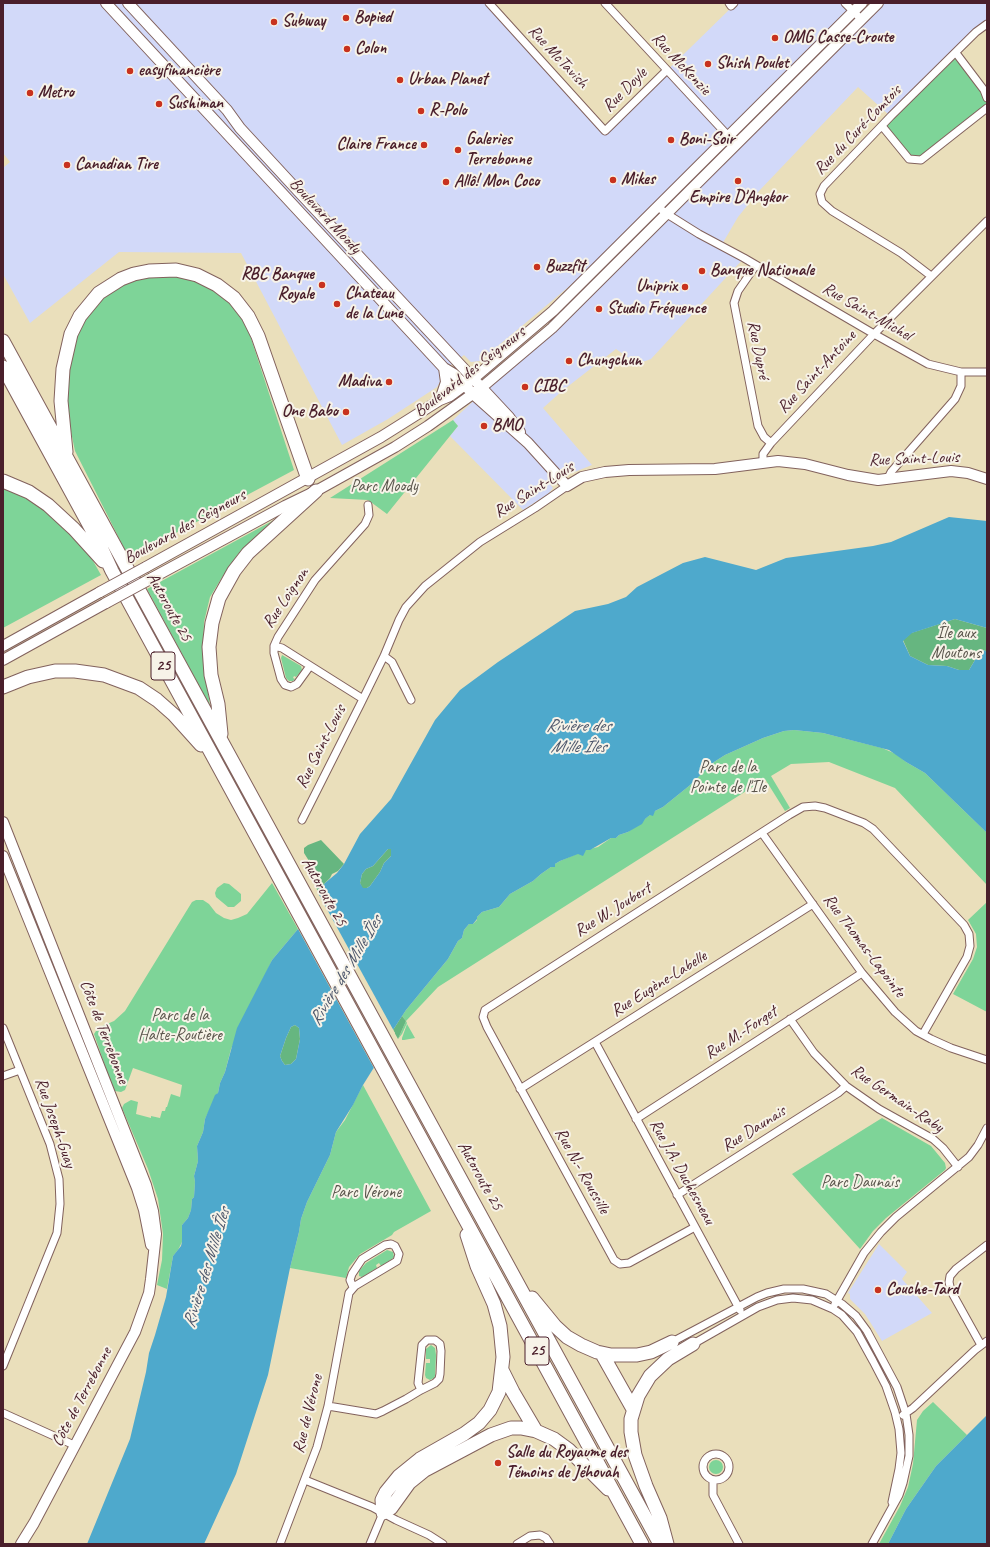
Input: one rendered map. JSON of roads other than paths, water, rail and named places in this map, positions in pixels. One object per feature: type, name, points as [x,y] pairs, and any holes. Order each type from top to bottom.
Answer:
[{"type":"highway","points":[[66,457],[61,401],[62,377],[67,347],[77,321],[92,300],[115,282],[141,272],[168,270],[191,273],[212,281],[228,293],[244,310],[259,341],[308,478]]},
{"type":"highway","name":"Autoroute 25","points":[[3,341],[660,1544]]},
{"type":"highway","name":"Autoroute 25","points":[[3,367],[215,761],[642,1544]]},
{"type":"highway","points":[[3,481],[28,492],[54,510],[74,529],[112,571]]},
{"type":"highway","points":[[222,742],[218,704],[211,675],[209,652],[210,630],[218,602],[225,585],[244,558],[265,536],[316,490]]},
{"type":"highway","points":[[3,687],[28,677],[55,671],[85,671],[113,677],[139,688],[157,700],[174,715],[215,761]]},
{"type":"highway","points":[[457,1204],[477,1266],[496,1312],[502,1340],[502,1370],[496,1397],[490,1410],[483,1419],[467,1432],[426,1454],[407,1468],[386,1492],[381,1503],[383,1513],[391,1508],[413,1480],[436,1463],[501,1430],[516,1428],[536,1431],[550,1437],[564,1446],[617,1497]]},
{"type":"highway","points":[[515,1279],[563,1333],[580,1345],[602,1354],[637,1355],[657,1350],[672,1342]]},
{"type":"highway","points":[[667,1544],[660,1518],[646,1486],[635,1455],[631,1432],[633,1410],[640,1390],[654,1371],[668,1358],[693,1344]]},
{"type":"highway","points":[[602,1354],[633,1410]]},
{"type":"highway","points":[[502,1370],[536,1431]]},
{"type":"main road","name":"Boulevard Moody","points":[[106,3],[444,368],[454,374],[503,422],[528,443]]},
{"type":"main road","name":"Boulevard Moody","points":[[128,3],[227,110],[255,144],[509,417],[528,443],[567,486]]},
{"type":"main road","name":"Boulevard des Seigneurs","points":[[3,646],[381,438],[440,400],[450,396],[473,379],[545,319],[862,3]]},
{"type":"main road","name":"Boulevard des Seigneurs","points":[[3,664],[8,658],[106,603],[406,440],[481,388],[549,330],[878,3]]},
{"type":"main road","points":[[440,400],[446,382],[444,368]]},
{"type":"main road","name":"Rue Saint-Louis","points":[[567,486],[582,477],[605,472],[715,469],[778,461],[793,462],[878,480],[951,471],[968,473],[987,479]]},
{"type":"main road","name":"Côte de Terrebonne","points":[[3,822],[82,1018],[89,1041],[150,1197],[156,1234],[149,1293],[135,1332],[34,1523],[21,1544]]},
{"type":"main road","name":"Côte de Terrebonne","points":[[3,856],[140,1198],[153,1259]]},
{"type":"main road","points":[[103,1105],[113,1101]]},
{"type":"street","name":"Rue McTavish","points":[[488,3],[605,131]]},
{"type":"street","name":"Rue McKenzie","points":[[605,3],[736,144]]},
{"type":"street","points":[[729,3],[731,6],[734,3]]},
{"type":"street","points":[[845,3],[862,20]]},
{"type":"street","name":"Rue du Curé-Comtois","points":[[931,276],[901,253],[832,211],[822,202],[820,194],[824,186],[882,126],[976,32],[987,24]]},
{"type":"street","points":[[956,53],[984,90],[987,98]]},
{"type":"street","name":"Rue Doyle","points":[[605,131],[666,70]]},
{"type":"street","points":[[882,126],[909,159],[921,160],[987,108]]},
{"type":"street","name":"Rue Saint-Michel","points":[[657,206],[667,214],[928,364],[961,372],[987,372]]},
{"type":"street","name":"Rue Saint-Antoine","points":[[763,463],[763,456],[771,443],[874,334],[987,221]]},
{"type":"street","name":"Rue Dupré","points":[[756,265],[738,291],[734,303],[758,426],[764,437],[771,443]]},
{"type":"street","points":[[889,479],[891,472],[959,392],[961,386],[961,372]]},
{"type":"street","name":"Rue Saint-Louis","points":[[302,820],[384,656],[404,610],[422,589],[480,542],[567,486]]},
{"type":"street","name":"Rue Loignon","points":[[363,699],[282,648],[274,646],[278,637],[315,580],[365,524],[369,515],[368,505]]},
{"type":"street","points":[[274,646],[274,653],[281,679],[285,685],[291,687],[297,684],[310,666]]},
{"type":"street","points":[[384,656],[394,664],[411,700]]},
{"type":"street","name":"Rue W. Joubert","points":[[483,1015],[483,1012],[487,1008],[797,810],[809,806],[825,808],[864,823],[878,834],[964,925],[969,936],[969,951],[923,1034]]},
{"type":"street","name":"Rue Thomas-Lapointe","points":[[762,833],[862,974],[895,1012],[923,1034],[951,1048],[987,1060]]},
{"type":"street","name":"Rue Eugène-Labelle","points":[[520,1088],[813,904]]},
{"type":"street","name":"Rue M.-Forget","points":[[636,1118],[862,974]]},
{"type":"street","name":"Rue N.- Roussille","points":[[483,1015],[487,1027],[616,1261],[620,1264],[628,1263],[695,1228]]},
{"type":"street","name":"Rue Germain-Raby","points":[[790,1020],[814,1053],[846,1086],[873,1106],[933,1139],[958,1167]]},
{"type":"street","name":"Rue Joseph-Guay","points":[[3,1028],[50,1144],[59,1180],[60,1204],[57,1232],[3,1366]]},
{"type":"street","name":"Rue J.A. Duchesneau","points":[[595,1042],[743,1316]]},
{"type":"street","points":[[3,1076],[20,1070]]},
{"type":"street","name":"Rue Daunais","points":[[677,1195],[838,1093],[846,1086]]},
{"type":"street","points":[[833,1308],[864,1253],[881,1232],[896,1217],[958,1167],[976,1150],[987,1128]]},
{"type":"street","name":"Rue de Vérone","points":[[280,1544],[317,1447],[328,1406],[350,1290],[397,1261],[400,1254],[395,1246],[391,1244],[385,1245],[362,1259],[352,1274],[350,1280],[353,1287]]},
{"type":"street","points":[[897,1418],[906,1414],[984,1343],[951,1291],[949,1282],[950,1276],[956,1269],[987,1245]]},
{"type":"street","points":[[672,1342],[766,1293],[790,1289],[803,1289],[826,1294],[837,1300],[856,1316],[867,1331],[897,1387],[906,1414],[910,1442],[907,1469],[899,1495],[872,1544]]},
{"type":"street","points":[[693,1344],[765,1304],[786,1298],[812,1300],[833,1308],[846,1319],[862,1341],[886,1386],[897,1418],[900,1435],[900,1460],[896,1487],[887,1515]]},
{"type":"street","points":[[328,1406],[376,1414],[421,1390],[437,1381],[440,1377],[441,1347],[439,1342],[435,1340],[427,1340],[422,1345],[418,1383],[421,1390]]},
{"type":"street","points":[[3,1413],[74,1445]]},
{"type":"street","points":[[305,1480],[372,1507],[429,1535],[443,1544]]},
{"type":"street","points":[[713,1480],[713,1495],[739,1544]]},
{"type":"street","points":[[370,1544],[383,1513]]},
{"type":"street","points":[[517,1544],[530,1536],[540,1535],[546,1538],[550,1544]]},
{"type":"water","name":"Rivière des Mille Îles","points":[[949,517],[987,521],[987,628],[955,619],[912,633],[903,641],[910,656],[928,665],[947,666],[959,670],[969,670],[978,655],[984,650],[987,652],[987,833],[925,773],[889,750],[823,733],[794,730],[784,731],[763,738],[725,755],[714,762],[689,786],[663,807],[655,811],[653,816],[650,815],[645,819],[642,824],[619,835],[616,838],[611,838],[590,850],[586,850],[583,856],[578,854],[560,861],[555,864],[555,867],[551,867],[533,881],[510,894],[499,907],[482,912],[473,924],[469,924],[464,930],[462,938],[458,941],[448,959],[406,1010],[393,1030],[388,1045],[336,1132],[330,1155],[307,1202],[301,1219],[268,1375],[236,1474],[204,1544],[87,1544],[130,1439],[149,1353],[166,1297],[173,1256],[181,1246],[182,1225],[188,1218],[191,1210],[192,1199],[194,1197],[194,1176],[198,1161],[197,1146],[203,1132],[205,1119],[215,1095],[218,1093],[237,1028],[272,960],[298,929],[325,883],[337,873],[344,864],[360,834],[391,799],[435,720],[460,690],[498,662],[575,611],[608,604],[626,597],[637,587],[683,563],[705,557],[756,570],[786,558],[873,546],[891,542]],"holes":[[[388,849],[391,849],[391,856],[384,863],[380,872],[370,886],[363,888],[360,883],[362,874],[366,869],[373,866]],[[295,1025],[299,1028],[300,1039],[296,1059],[291,1064],[285,1065],[280,1056],[291,1027]]]},
{"type":"water","points":[[987,1415],[987,1544],[888,1544],[906,1509],[936,1466]]},
{"type":"place","name":"Bopied","points":[[346,18]]},
{"type":"place","name":"Subway","points":[[274,22]]},
{"type":"place","name":"OMG Casse-Croute","points":[[775,38]]},
{"type":"place","name":"Colon","points":[[347,49]]},
{"type":"place","name":"Shish Poulet","points":[[708,64]]},
{"type":"place","name":"easyfinancière","points":[[130,71]]},
{"type":"place","name":"Urban Planet","points":[[400,80]]},
{"type":"place","name":"Metro","points":[[30,93]]},
{"type":"place","name":"Sushiman","points":[[159,104]]},
{"type":"place","name":"R-Polo","points":[[421,111]]},
{"type":"place","name":"Boni-Soir","points":[[671,140]]},
{"type":"place","name":"Claire France","points":[[424,145]]},
{"type":"place","name":"Galeries Terrebonne","points":[[458,150]]},
{"type":"place","name":"Canadian Tire","points":[[67,165]]},
{"type":"place","name":"Mikes","points":[[613,180]]},
{"type":"place","name":"Empire D'Angkor","points":[[738,181]]},
{"type":"place","name":"Allô! Mon Coco","points":[[446,182]]},
{"type":"place","name":"Buzzfit","points":[[537,267]]},
{"type":"place","name":"Banque Nationale","points":[[702,271]]},
{"type":"place","name":"RBC Banque Royale","points":[[322,285]]},
{"type":"place","name":"Uniprix","points":[[685,287]]},
{"type":"place","name":"Chateau de la Lune","points":[[337,304]]},
{"type":"place","name":"Studio Fréquence","points":[[599,309]]},
{"type":"place","name":"Chungchun","points":[[569,361]]},
{"type":"place","name":"Madiva","points":[[389,382]]},
{"type":"place","name":"CIBC","points":[[525,387]]},
{"type":"place","name":"One Babo","points":[[346,412]]},
{"type":"place","name":"BMO","points":[[484,426]]},
{"type":"place","name":"Couche-Tard","points":[[878,1290]]},
{"type":"place","name":"Salle du Royaume des Témoins de Jéhovah","points":[[498,1463]]},
{"type":"park label","name":"Parc Moody","points":[[384,487]]},
{"type":"park label","name":"Île aux Moutons","points":[[956,644]]},
{"type":"park label","name":"Parc de la Pointe de l'Ile","points":[[728,778]]},
{"type":"park label","name":"Parc de la Halte-Routière","points":[[180,1026]]},
{"type":"park label","name":"Parc Daunais","points":[[860,1183]]},
{"type":"park label","name":"Parc Vérone","points":[[366,1193]]}]
